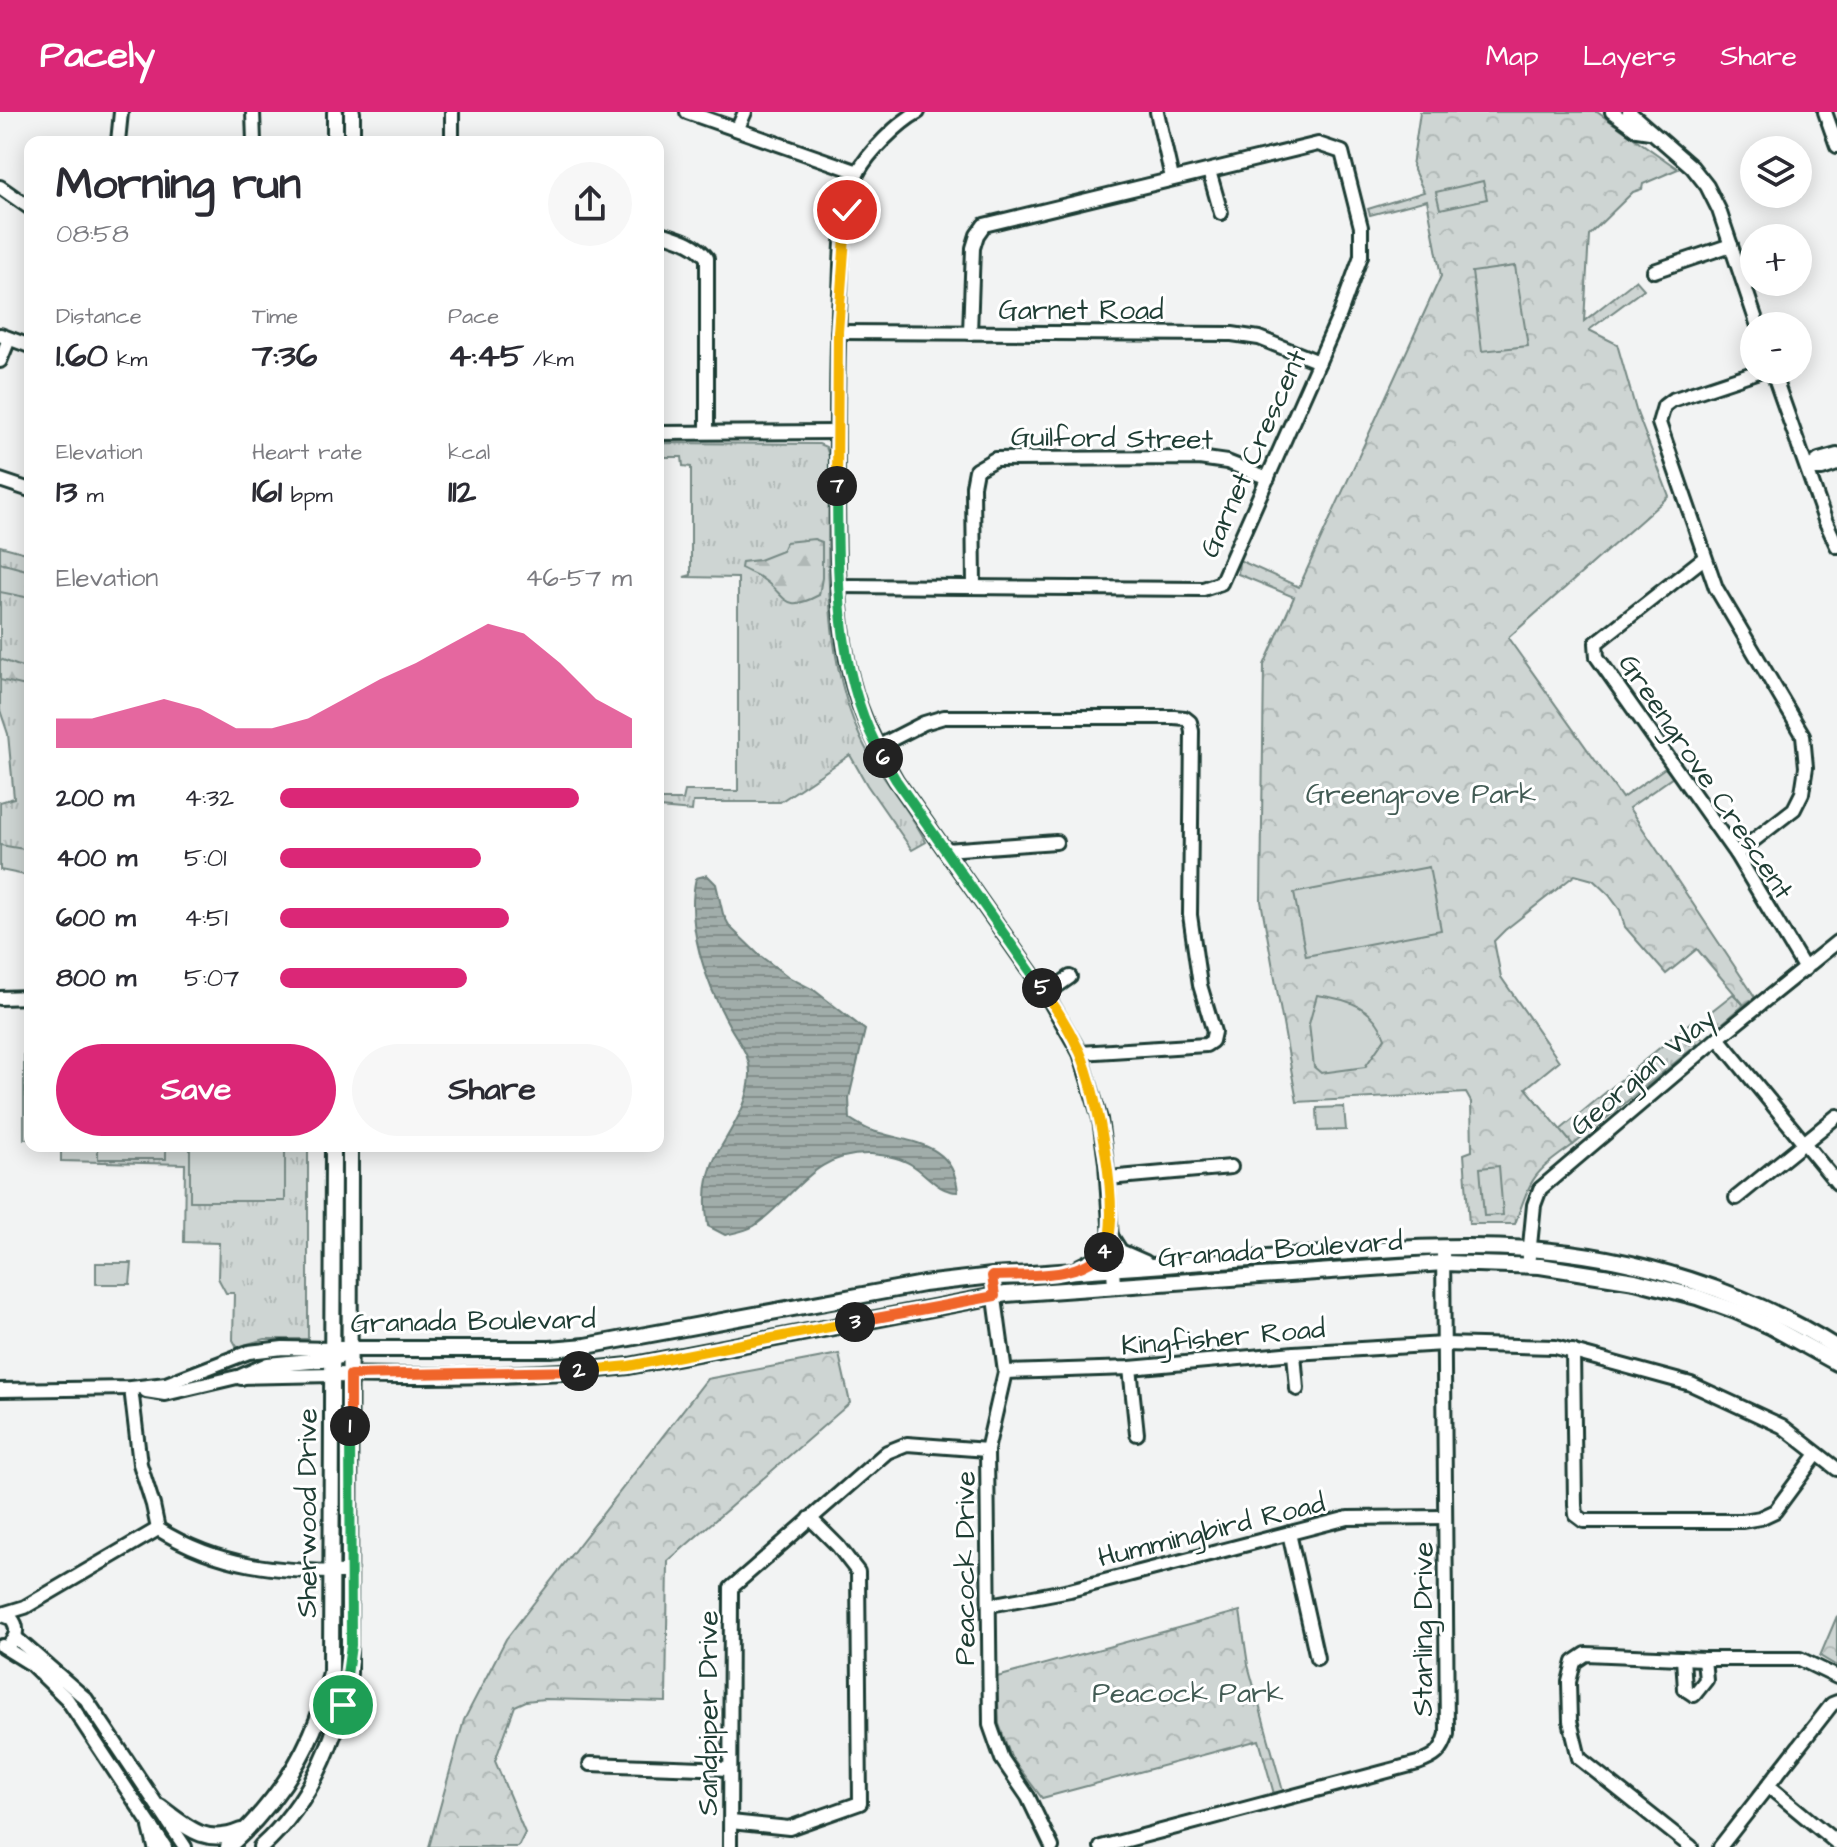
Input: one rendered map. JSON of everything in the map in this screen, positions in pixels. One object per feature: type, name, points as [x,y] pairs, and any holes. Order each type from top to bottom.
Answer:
[{"type":"main road","points":[[335,112],[335,136]]},
{"type":"main road","points":[[352,112],[352,136]]},
{"type":"main road","name":"Sherwood Drive","points":[[228,1847],[252,1826],[282,1789],[308,1746],[331,1672],[333,1152]]},
{"type":"main road","name":"Sherwood Drive","points":[[261,1847],[282,1826],[322,1765],[339,1722],[349,1673],[350,1152]]},
{"type":"main road","points":[[1070,1271],[1096,1259],[1111,1238],[1116,1248],[1128,1257],[1153,1266]]},
{"type":"main road","name":"Granada Boulevard","points":[[241,1377],[253,1369],[268,1365],[350,1349],[550,1349],[586,1346],[923,1284],[992,1276],[1443,1247],[1529,1249],[1614,1261],[1708,1287],[1771,1313],[1837,1348]]},
{"type":"main road","name":"Granada Boulevard","points":[[333,1375],[590,1371],[995,1296],[1443,1263],[1528,1266],[1635,1281],[1697,1297],[1770,1326],[1837,1363]]},
{"type":"main road","points":[[160,1807],[199,1833],[213,1838],[226,1837],[252,1826]]},
{"type":"main road","points":[[270,1847],[282,1826]]},
{"type":"main road","points":[[151,1827],[156,1847]]},
{"type":"street","points":[[119,136],[121,112]]},
{"type":"street","points":[[253,112],[254,136]]},
{"type":"street","points":[[452,112],[452,136]]},
{"type":"street","points":[[687,112],[858,172]]},
{"type":"street","points":[[738,128],[745,112]]},
{"type":"street","points":[[918,112],[879,145],[858,172],[844,231],[838,332],[837,432],[841,624],[851,679],[862,716],[877,747],[896,780],[1046,994],[1080,1053],[1100,1119],[1108,1178],[1114,1285]]},
{"type":"street","points":[[1157,112],[1172,178]]},
{"type":"street","points":[[1612,112],[1637,130],[1650,132]]},
{"type":"street","points":[[1629,112],[1692,167],[1707,186],[1719,210],[1753,312]]},
{"type":"street","points":[[1825,112],[1837,146]]},
{"type":"street","name":"Garnet Crescent","points":[[838,586],[1211,588],[1221,583],[1340,314],[1361,256],[1361,227],[1342,152],[1318,144],[984,225],[973,248],[970,333]]},
{"type":"street","points":[[1209,171],[1221,213]]},
{"type":"street","points":[[0,187],[24,204]]},
{"type":"street","points":[[664,234],[689,242],[701,249],[707,258],[707,432]]},
{"type":"street","points":[[1654,271],[1731,245]]},
{"type":"street","name":"Garnet Road","points":[[838,332],[1232,334],[1259,338],[1319,362]]},
{"type":"street","points":[[0,361],[4,337],[24,344]]},
{"type":"street","points":[[1736,854],[1794,809],[1802,793],[1807,753],[1803,735],[1716,588],[1659,423],[1664,406],[1672,400],[1740,377]]},
{"type":"street","points":[[1777,384],[1837,546]]},
{"type":"street","points":[[664,433],[837,432]]},
{"type":"street","points":[[1808,469],[1819,460],[1837,455]]},
{"type":"street","name":"Guilford Street","points":[[974,586],[973,486],[976,470],[995,459],[1199,458],[1227,462],[1268,478]]},
{"type":"street","points":[[1808,469],[1837,464]]},
{"type":"street","points":[[0,480],[24,488]]},
{"type":"street","name":"Greengrove Crescent","points":[[1704,558],[1596,643],[1597,657],[1736,854],[1805,969]]},
{"type":"street","points":[[877,747],[924,723],[944,717],[1174,717],[1190,722],[1190,915],[1200,985],[1214,1032],[1212,1041],[1206,1045],[1080,1053]]},
{"type":"street","points":[[946,850],[1056,842]]},
{"type":"street","name":"Georgian Way","points":[[1528,1266],[1534,1205],[1540,1189],[1837,942]]},
{"type":"street","points":[[1046,994],[1070,977]]},
{"type":"street","points":[[0,998],[24,997]]},
{"type":"street","points":[[1718,1038],[1837,1183]]},
{"type":"street","points":[[1736,1198],[1837,1116]]},
{"type":"street","points":[[1108,1178],[1231,1167]]},
{"type":"street","name":"Starling Drive","points":[[1101,1847],[1418,1763],[1441,1751],[1447,1734],[1443,1247]]},
{"type":"street","name":"Peacock Drive","points":[[992,1276],[1005,1372],[987,1450],[990,1725],[1002,1759],[1028,1797],[1052,1847]]},
{"type":"street","name":"Kingfisher Road","points":[[1005,1372],[1130,1368],[1294,1353],[1444,1344],[1555,1347],[1691,1384],[1782,1426],[1837,1469]]},
{"type":"street","points":[[0,1390],[131,1388],[166,1384],[249,1352],[283,1348],[332,1354]]},
{"type":"street","points":[[1573,1351],[1575,1505],[1576,1515],[1584,1521],[1743,1521],[1760,1518],[1775,1511],[1817,1454]]},
{"type":"street","points":[[1294,1353],[1297,1389]]},
{"type":"street","points":[[1130,1368],[1137,1434]]},
{"type":"street","points":[[131,1388],[165,1394],[241,1377],[333,1375]]},
{"type":"street","points":[[0,1382],[34,1390]]},
{"type":"street","points":[[131,1388],[140,1464],[158,1529],[222,1558],[270,1570],[350,1572]]},
{"type":"street","name":"Sandpiper Drive","points":[[730,1847],[731,1588],[887,1452],[900,1445],[987,1450]]},
{"type":"street","name":"Hummingbird Road","points":[[990,1605],[1070,1590],[1348,1518],[1445,1517]]},
{"type":"street","points":[[731,1822],[789,1828],[860,1803],[858,1572],[810,1518]]},
{"type":"street","points":[[1,1614],[25,1607],[158,1529]]},
{"type":"street","points":[[1289,1533],[1317,1658]]},
{"type":"street","points":[[25,1607],[16,1632],[1,1646],[31,1664],[67,1699],[165,1847]]},
{"type":"street","points":[[1,1614],[11,1618],[16,1632],[86,1699],[185,1847]]},
{"type":"street","points":[[1691,1847],[1579,1758],[1570,1721],[1569,1682],[1574,1662],[1586,1654],[1800,1659],[1837,1677]]},
{"type":"street","points":[[1683,1658],[1685,1689],[1694,1695],[1706,1680],[1704,1659]]},
{"type":"street","points":[[1720,1847],[1832,1704],[1837,1702]]},
{"type":"street","points":[[590,1764],[730,1769]]},
{"type":"street","points":[[1768,1786],[1837,1843]]},
{"type":"green space","name":"Greengrove Park","points":[[1420,112],[1597,112],[1678,169],[1643,184],[1642,189],[1633,192],[1589,235],[1584,321],[1636,280],[1644,289],[1589,330],[1617,344],[1636,410],[1669,496],[1508,638],[1622,798],[1665,768],[1673,777],[1629,808],[1755,997],[1744,1005],[1697,949],[1666,974],[1625,927],[1620,910],[1609,895],[1593,880],[1575,875],[1505,930],[1494,941],[1501,977],[1559,1061],[1526,1088],[1573,1145],[1535,1177],[1515,1224],[1469,1224],[1464,1154],[1472,1151],[1471,1102],[1466,1093],[1297,1102],[1261,901],[1264,665],[1294,597],[1238,574],[1239,560],[1299,587],[1441,276],[1427,200],[1370,215],[1368,209],[1424,192],[1412,166]]},
{"type":"green space","points":[[1483,181],[1487,199],[1440,209],[1436,192]]},
{"type":"green space","points":[[1515,266],[1528,346],[1482,351],[1472,272]]},
{"type":"green space","points":[[664,443],[819,444],[826,447],[829,456],[830,599],[839,670],[861,739],[926,842],[912,850],[850,755],[780,802],[693,802],[692,811],[664,808],[664,800],[683,800],[685,791],[738,791],[738,578],[684,577],[691,575],[691,467],[683,466],[682,457],[664,457]]},
{"type":"green space","points":[[814,539],[822,542],[822,578],[819,595],[807,600],[798,603],[787,601],[762,578],[741,568],[742,562],[759,560],[782,551],[786,542]]},
{"type":"green space","points":[[0,546],[24,552],[24,865],[0,859],[0,802],[14,798],[8,734],[0,710]]},
{"type":"green space","points":[[0,563],[24,569],[24,597],[0,592]]},
{"type":"green space","points":[[0,659],[24,668],[24,686],[0,680]]},
{"type":"green space","points":[[0,845],[24,849],[24,875],[0,870]]},
{"type":"green space","points":[[1429,867],[1441,930],[1306,956],[1294,893]]},
{"type":"green space","points":[[1733,994],[1744,1005],[1718,1027],[1709,1013]]},
{"type":"green space","points":[[1317,995],[1358,1006],[1380,1027],[1385,1038],[1365,1067],[1321,1073],[1314,1067],[1309,1024]]},
{"type":"green space","points":[[1691,1022],[1703,1040],[1573,1145],[1560,1130]]},
{"type":"green space","points":[[1344,1107],[1346,1130],[1318,1131],[1317,1108]]},
{"type":"green space","points":[[61,1152],[308,1152],[308,1339],[265,1339],[237,1347],[233,1340],[234,1293],[226,1293],[218,1278],[219,1243],[184,1242],[185,1164],[61,1161]]},
{"type":"green space","points":[[98,1152],[166,1152],[166,1159],[98,1159]]},
{"type":"green space","points":[[190,1152],[285,1152],[285,1201],[190,1201]]},
{"type":"green space","points":[[1499,1166],[1503,1215],[1484,1216],[1480,1168]]},
{"type":"green space","points":[[96,1263],[132,1263],[130,1284],[96,1284]]},
{"type":"green space","points":[[839,1354],[850,1403],[668,1561],[666,1702],[544,1699],[515,1706],[495,1761],[525,1833],[518,1847],[429,1847],[464,1720],[506,1639],[707,1379]]},
{"type":"green space","name":"Peacock Park","points":[[1240,1611],[1248,1665],[1283,1791],[1274,1794],[1259,1740],[1042,1798],[1011,1757],[999,1724],[997,1677]]},
{"type":"green space","points":[[1837,1616],[1837,1666],[1820,1656]]},
{"type":"shaded area","points":[[707,875],[716,884],[723,914],[730,927],[759,955],[790,978],[814,990],[865,1030],[849,1098],[850,1119],[870,1130],[916,1142],[939,1154],[955,1176],[958,1192],[939,1186],[912,1165],[897,1158],[850,1155],[819,1168],[751,1228],[725,1235],[708,1226],[706,1198],[710,1171],[743,1107],[750,1068],[713,991],[700,954],[693,896],[696,878]]},
{"type":"route","points":[[343,1705],[351,1645],[350,1375],[550,1374],[629,1366],[995,1296],[992,1276],[1070,1271],[1096,1259],[1104,1252],[1111,1238],[1108,1178],[1100,1119],[1080,1053],[1046,994],[896,780],[862,716],[851,679],[838,586],[838,332],[847,210]]}]
